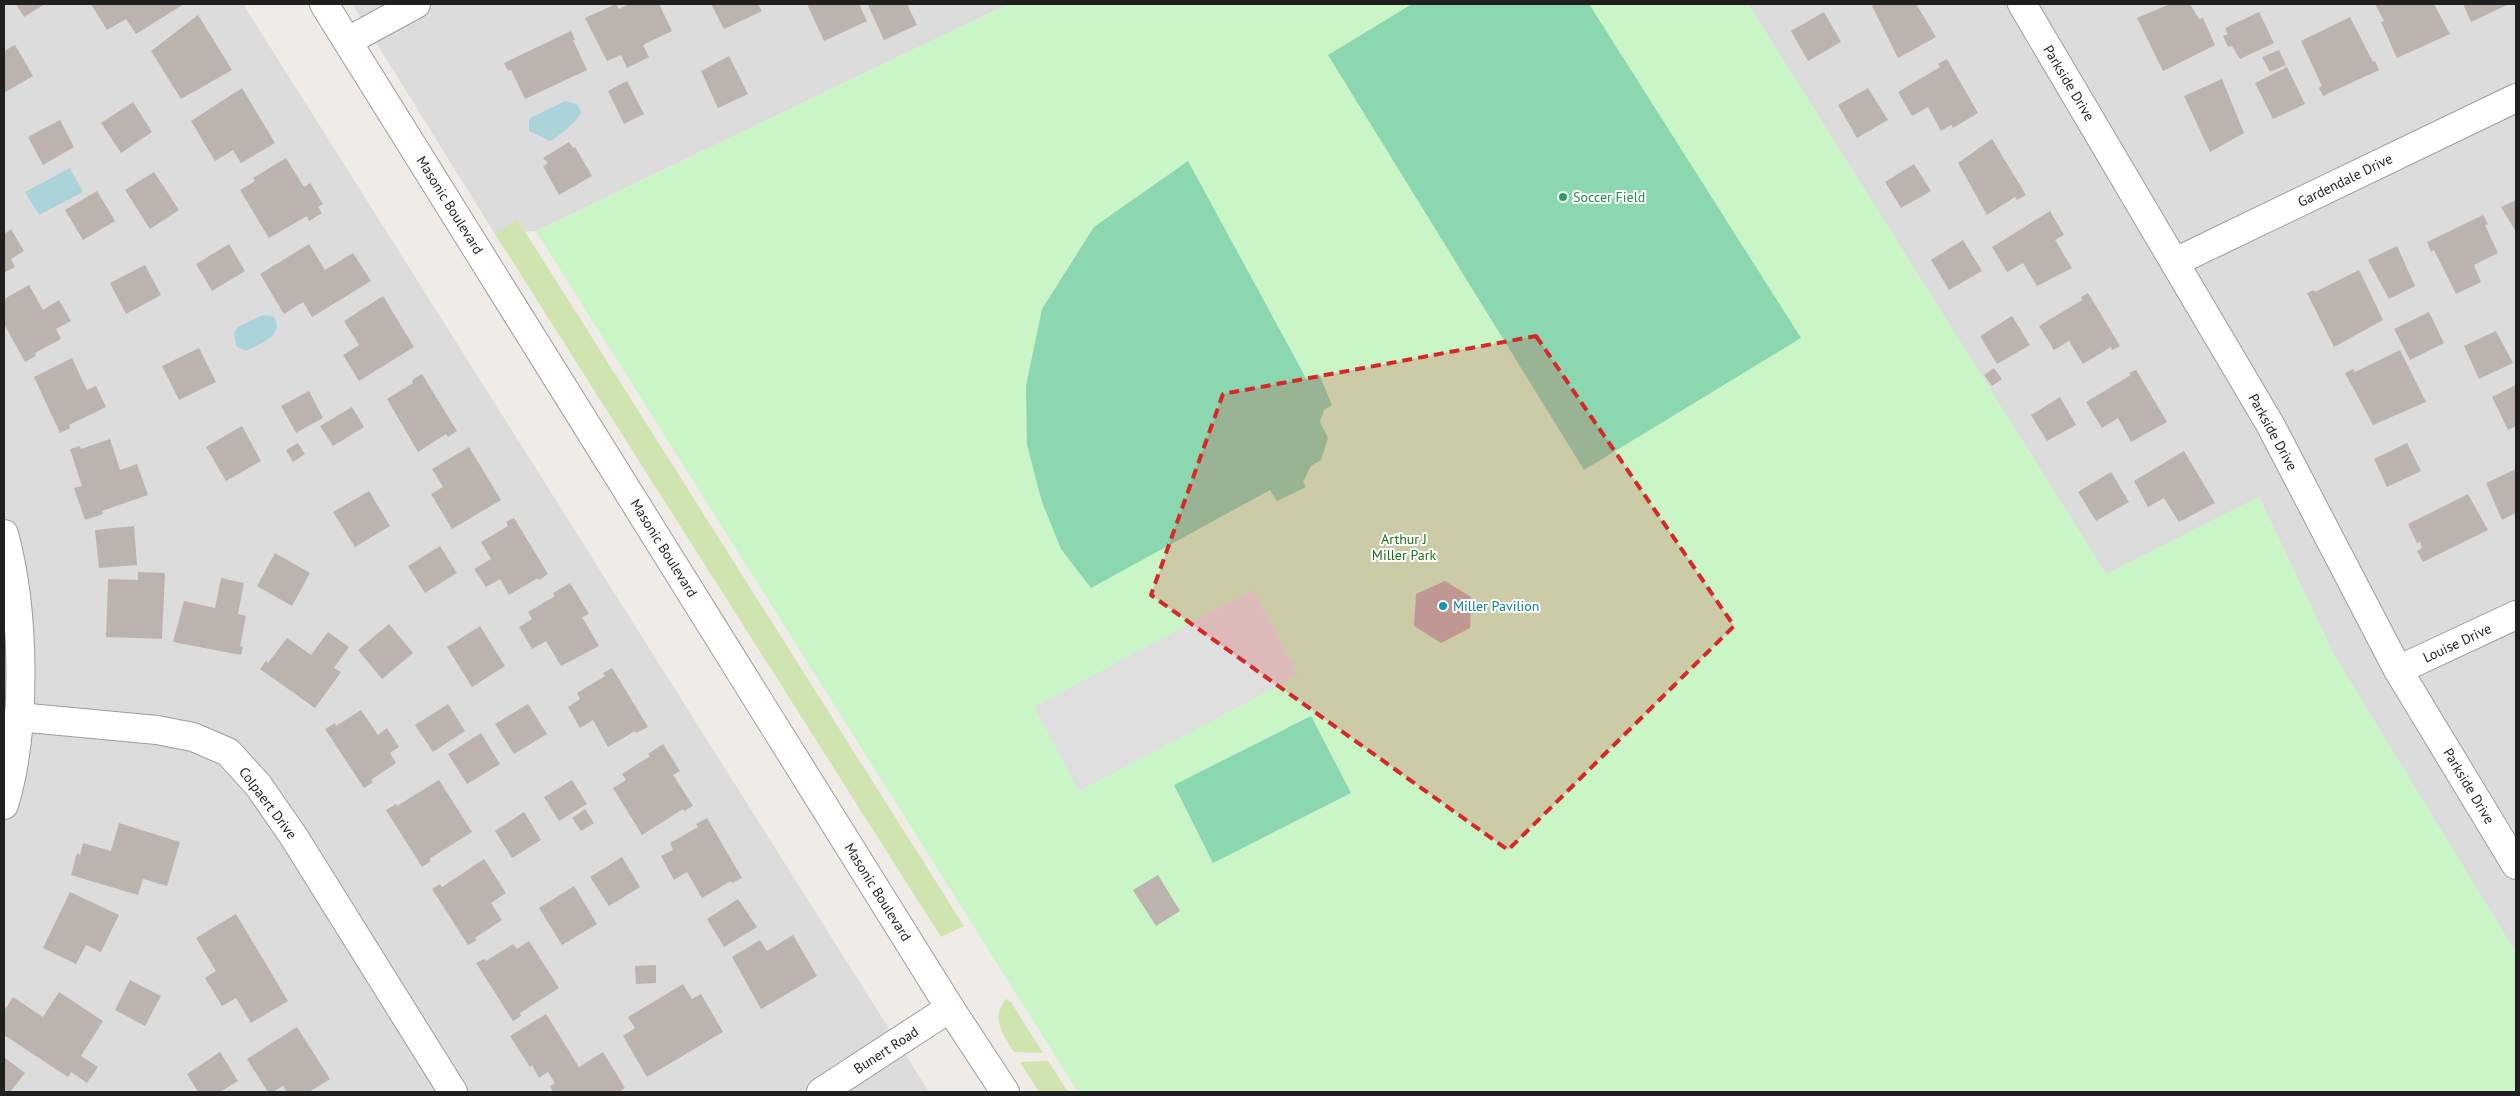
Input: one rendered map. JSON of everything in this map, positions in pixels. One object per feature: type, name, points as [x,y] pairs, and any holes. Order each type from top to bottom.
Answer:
[{"type":"street","name":"Masonic Boulevard","points":[[324,4],[950,1008],[1005,1092]]},
{"type":"street","points":[[348,41],[416,4]]},
{"type":"street","name":"Parkside Drive","points":[[2022,4],[2271,426],[2398,670],[2516,865]]},
{"type":"street","name":"Gardendale Drive","points":[[2174,262],[2516,98]]},
{"type":"street","points":[[4,534],[12,573],[17,622],[18,717],[9,788],[4,805]]},
{"type":"street","name":"Louise Drive","points":[[2398,670],[2516,615]]},
{"type":"street","name":"Colpaert Drive","points":[[18,717],[157,730],[192,737],[228,752],[258,785],[294,837],[453,1092]]},
{"type":"street","name":"Bunert Road","points":[[821,1092],[950,1008]]},
{"type":"highlighted area","points":[[1536,336],[1734,626],[1508,850],[1151,595],[1223,394]]},
{"type":"shaded area","points":[[4,4],[243,4],[929,1092],[4,1092]]},
{"type":"shaded area","points":[[352,4],[1008,4],[536,231],[495,234]]},
{"type":"shaded area","points":[[1748,4],[2516,4],[2516,953],[2334,655],[2259,497],[2106,574]]},
{"type":"shaded area","points":[[1253,590],[1298,675],[1079,791],[1034,707]]},
{"type":"green space","name":"Arthur J Miller Park","points":[[1008,4],[1748,4],[2106,574],[2259,497],[2334,655],[2516,953],[2516,1092],[1078,1092],[536,231]]},
{"type":"green space","name":"Soccer Field","points":[[1412,4],[1589,4],[1801,338],[1584,470],[1328,55]]},
{"type":"green space","points":[[1188,161],[1307,380],[1319,374],[1332,405],[1324,410],[1320,422],[1328,438],[1321,460],[1311,466],[1303,482],[1306,487],[1277,501],[1270,490],[1091,588],[1061,549],[1042,502],[1027,445],[1026,386],[1042,309],[1094,227]]},
{"type":"green space","points":[[517,219],[964,926],[941,937],[495,234]]},
{"type":"green space","points":[[1311,716],[1351,793],[1213,863],[1174,785]]},
{"type":"green space","points":[[1006,999],[1011,1002],[1043,1053],[1014,1052],[1002,1033],[1000,1026],[999,1012]]},
{"type":"green space","points":[[1048,1061],[1068,1092],[1039,1092],[1020,1062]]},
{"type":"water","points":[[566,101],[577,104],[581,112],[563,132],[550,141],[529,131],[529,121],[532,117]]},
{"type":"water","points":[[70,168],[83,192],[39,215],[25,192]]},
{"type":"water","points":[[263,315],[273,316],[276,323],[277,328],[270,338],[246,351],[236,346],[234,333],[238,327]]},
{"type":"building","points":[[16,4],[45,4],[24,17]]},
{"type":"building","points":[[91,4],[184,4],[136,34],[126,19],[107,30]]},
{"type":"building","points":[[616,4],[619,9],[629,4],[659,4],[672,31],[643,45],[649,57],[627,68],[621,55],[607,61],[585,18]]},
{"type":"building","points":[[711,4],[758,4],[762,11],[724,29]]},
{"type":"building","points":[[807,4],[859,4],[867,21],[824,41]]},
{"type":"building","points":[[907,4],[917,25],[884,40],[868,5]]},
{"type":"building","points":[[1876,4],[1916,4],[1936,37],[1898,58],[1872,6]]},
{"type":"building","points":[[2170,4],[2190,4],[2199,19],[2203,18],[2215,45],[2163,71],[2137,18]]},
{"type":"building","points":[[2375,4],[2434,4],[2450,34],[2397,58],[2381,22],[2384,21]]},
{"type":"building","points":[[2463,4],[2509,4],[2471,22]]},
{"type":"building","points":[[1824,12],[1841,42],[1808,61],[1791,31]]},
{"type":"building","points":[[2259,12],[2274,43],[2240,59],[2232,46],[2228,47],[2223,36],[2228,34],[2225,28]]},
{"type":"building","points":[[198,15],[232,70],[181,99],[151,51]]},
{"type":"building","points":[[2350,17],[2379,70],[2323,96],[2319,88],[2322,86],[2301,41]]},
{"type":"building","points":[[571,31],[575,40],[573,40],[587,70],[525,99],[511,70],[508,71],[504,63]]},
{"type":"building","points":[[15,45],[33,76],[4,93],[4,51]]},
{"type":"building","points":[[2279,50],[2286,65],[2270,72],[2262,57]]},
{"type":"building","points":[[729,56],[748,94],[718,108],[701,71]]},
{"type":"building","points":[[1947,59],[1978,113],[1953,128],[1951,125],[1941,131],[1928,107],[1912,116],[1898,92],[1940,67],[1938,64]]},
{"type":"building","points":[[2287,67],[2305,104],[2273,119],[2255,83]]},
{"type":"building","points":[[2222,79],[2244,133],[2210,152],[2184,96]]},
{"type":"building","points":[[627,81],[644,114],[624,124],[608,91]]},
{"type":"building","points":[[242,88],[275,143],[241,163],[233,150],[215,161],[191,121]]},
{"type":"building","points":[[1868,88],[1888,120],[1857,138],[1838,105]]},
{"type":"building","points":[[133,102],[152,132],[121,153],[101,123]]},
{"type":"building","points":[[60,120],[74,147],[43,165],[28,137]]},
{"type":"building","points":[[1992,139],[2026,195],[2017,200],[2015,197],[1987,215],[1958,163]]},
{"type":"building","points":[[569,142],[573,148],[575,147],[592,176],[559,195],[543,166],[548,163],[543,158]]},
{"type":"building","points":[[286,158],[304,187],[310,183],[323,204],[318,207],[322,213],[309,221],[307,216],[269,238],[240,190],[255,181],[253,178]]},
{"type":"building","points":[[1914,164],[1931,191],[1901,208],[1885,182]]},
{"type":"building","points":[[154,172],[179,210],[150,229],[125,190]]},
{"type":"building","points":[[97,191],[115,221],[83,240],[65,210]]},
{"type":"building","points":[[2516,200],[2516,232],[2501,207]]},
{"type":"building","points":[[2050,211],[2064,235],[2055,240],[2072,268],[2037,286],[2023,263],[2007,272],[1992,247]]},
{"type":"building","points":[[2483,215],[2488,224],[2485,225],[2498,253],[2474,265],[2481,282],[2456,294],[2434,250],[2431,252],[2427,242]]},
{"type":"building","points":[[11,229],[24,251],[11,259],[15,267],[4,273],[4,234]]},
{"type":"building","points":[[1963,240],[1982,271],[1949,290],[1931,260]]},
{"type":"building","points":[[229,244],[245,271],[212,291],[196,264]]},
{"type":"building","points":[[309,244],[325,270],[353,253],[371,281],[312,317],[303,302],[284,314],[260,274]]},
{"type":"building","points":[[2397,246],[2415,286],[2389,299],[2368,260]]},
{"type":"building","points":[[145,265],[161,295],[126,314],[110,283]]},
{"type":"building","points":[[2359,270],[2383,320],[2334,347],[2307,293],[2314,290],[2315,292]]},
{"type":"building","points":[[29,285],[43,310],[59,300],[71,321],[56,329],[61,339],[35,353],[36,356],[25,362],[4,324],[4,299]]},
{"type":"building","points":[[2088,293],[2120,346],[2112,350],[2111,347],[2083,364],[2069,341],[2054,350],[2039,326],[2082,300],[2081,297]]},
{"type":"building","points":[[383,296],[414,347],[359,381],[343,355],[359,345],[344,321]]},
{"type":"building","points":[[2429,312],[2444,343],[2410,360],[2394,329]]},
{"type":"building","points":[[2012,316],[2030,345],[1997,364],[1980,336]]},
{"type":"building","points":[[2496,331],[2513,363],[2479,379],[2464,346]]},
{"type":"building","points":[[199,348],[216,382],[179,400],[162,366]]},
{"type":"building","points":[[2400,350],[2426,402],[2373,425],[2345,373],[2353,369],[2355,372]]},
{"type":"building","points":[[72,358],[87,390],[96,386],[106,407],[69,425],[70,428],[60,433],[34,377]]},
{"type":"building","points":[[1994,368],[2002,379],[1992,386],[1984,375]]},
{"type":"building","points":[[2136,370],[2167,422],[2131,442],[2118,418],[2102,428],[2086,402],[2131,375],[2129,373]]},
{"type":"building","points":[[422,374],[457,431],[448,437],[446,434],[418,452],[387,399],[413,383],[412,380]]},
{"type":"building","points":[[2516,385],[2516,426],[2508,430],[2492,397]]},
{"type":"building","points":[[309,391],[323,418],[296,433],[281,406]]},
{"type":"building","points":[[2060,397],[2076,425],[2047,441],[2031,415]]},
{"type":"building","points":[[352,407],[364,427],[333,446],[320,426]]},
{"type":"building","points":[[242,426],[261,461],[226,481],[206,447]]},
{"type":"building","points":[[110,439],[120,470],[137,464],[148,495],[102,511],[103,514],[85,520],[74,488],[82,486],[70,449],[80,446],[81,449]]},
{"type":"building","points":[[298,443],[305,454],[293,462],[286,450]]},
{"type":"building","points":[[2407,443],[2421,471],[2387,487],[2374,459]]},
{"type":"building","points":[[469,447],[501,500],[452,529],[431,494],[443,487],[432,469]]},
{"type":"building","points":[[2184,451],[2215,503],[2179,522],[2164,498],[2148,507],[2134,481]]},
{"type":"building","points":[[2516,469],[2516,513],[2502,520],[2486,483]]},
{"type":"building","points":[[2111,472],[2129,502],[2096,521],[2078,492]]},
{"type":"building","points":[[369,491],[390,526],[355,547],[333,512]]},
{"type":"building","points":[[2468,494],[2488,530],[2423,562],[2417,551],[2422,548],[2420,542],[2417,543],[2408,524]]},
{"type":"building","points":[[514,518],[548,574],[509,595],[500,579],[486,587],[474,569],[491,559],[481,542],[508,526],[506,522]]},
{"type":"building","points":[[134,526],[137,565],[99,568],[95,530]]},
{"type":"building","points":[[440,546],[457,573],[425,593],[408,566]]},
{"type":"building","points":[[275,553],[310,573],[292,606],[257,586]]},
{"type":"building","points":[[138,572],[165,573],[162,639],[106,637],[108,579],[138,580]]},
{"type":"building","points":[[221,578],[244,583],[238,614],[246,616],[240,646],[243,647],[241,655],[173,642],[184,601],[215,608]]},
{"type":"building","name":"Miller Pavilion","points":[[1445,581],[1471,597],[1470,628],[1441,643],[1414,626],[1416,594]]},
{"type":"building","points":[[570,583],[589,614],[582,617],[599,646],[561,666],[546,641],[532,649],[519,627],[532,619],[528,612],[555,596],[553,593]]},
{"type":"building","points":[[389,624],[413,653],[382,679],[358,650]]},
{"type":"building","points":[[480,626],[505,666],[472,687],[447,647]]},
{"type":"building","points":[[328,632],[349,647],[334,668],[341,672],[315,708],[260,669],[266,661],[268,663],[287,638],[311,655]]},
{"type":"building","points":[[612,668],[648,727],[636,733],[635,731],[608,747],[593,720],[580,728],[568,707],[580,699],[577,693],[605,676],[603,673]]},
{"type":"building","points":[[448,704],[465,731],[433,752],[415,725]]},
{"type":"building","points":[[528,704],[547,734],[514,754],[495,724]]},
{"type":"building","points":[[361,710],[378,735],[387,728],[399,747],[390,753],[396,763],[371,780],[373,782],[364,788],[325,729],[335,723],[336,726]]},
{"type":"building","points":[[481,733],[500,764],[467,784],[448,754]]},
{"type":"building","points":[[663,744],[680,771],[673,775],[693,806],[684,811],[683,809],[642,835],[613,788],[626,780],[622,774],[650,756],[648,754]]},
{"type":"building","points":[[439,780],[472,832],[429,859],[431,861],[422,867],[386,810],[396,804],[397,806]]},
{"type":"building","points":[[572,780],[587,804],[559,821],[544,797]]},
{"type":"building","points":[[585,809],[594,823],[581,831],[572,818]]},
{"type":"building","points":[[524,812],[541,840],[512,858],[495,831]]},
{"type":"building","points":[[707,818],[742,878],[732,883],[731,881],[702,898],[687,872],[674,880],[661,856],[673,850],[670,843],[698,827],[696,824]]},
{"type":"building","points":[[119,823],[180,842],[167,886],[143,879],[138,895],[71,875],[77,853],[80,855],[83,843],[111,851]]},
{"type":"building","points":[[622,857],[640,887],[609,906],[590,877]]},
{"type":"building","points":[[484,859],[506,893],[491,903],[502,920],[468,945],[432,889],[440,884],[442,887]]},
{"type":"building","points":[[1158,875],[1180,911],[1156,926],[1133,890]]},
{"type":"building","points":[[574,886],[597,924],[562,945],[539,908]]},
{"type":"building","points":[[70,892],[119,915],[101,952],[86,945],[76,964],[43,948]]},
{"type":"building","points":[[738,899],[757,927],[724,947],[707,919]]},
{"type":"building","points":[[236,914],[288,1001],[251,1023],[236,998],[222,1006],[205,978],[216,971],[196,938]]},
{"type":"building","points":[[793,935],[817,976],[761,1009],[732,957],[760,940],[767,951]]},
{"type":"building","points":[[529,941],[559,988],[520,1013],[521,1016],[513,1021],[476,963],[484,959],[486,961],[513,944],[517,949]]},
{"type":"building","points":[[656,965],[656,983],[636,984],[635,966]]},
{"type":"building","points":[[130,980],[161,996],[145,1026],[115,1010]]},
{"type":"building","points":[[683,984],[692,999],[701,994],[723,1032],[647,1077],[623,1036],[635,1028],[628,1017]]},
{"type":"building","points":[[59,992],[103,1021],[81,1056],[98,1067],[87,1083],[71,1072],[68,1077],[4,1035],[4,1011],[13,997],[43,1017]]},
{"type":"building","points":[[546,1014],[579,1067],[603,1052],[625,1088],[619,1092],[553,1092],[550,1086],[555,1083],[548,1072],[539,1078],[532,1065],[530,1067],[510,1036]]},
{"type":"building","points":[[297,1027],[330,1079],[309,1092],[287,1092],[283,1086],[273,1092],[268,1092],[247,1059]]},
{"type":"building","points":[[220,1052],[238,1081],[220,1092],[198,1092],[187,1074]]},
{"type":"building","points":[[4,1057],[25,1073],[10,1092],[4,1092]]},
{"type":"place","name":"Soccer Field","points":[[1563,197]]},
{"type":"place","name":"Miller Pavilion","points":[[1443,606]]}]
